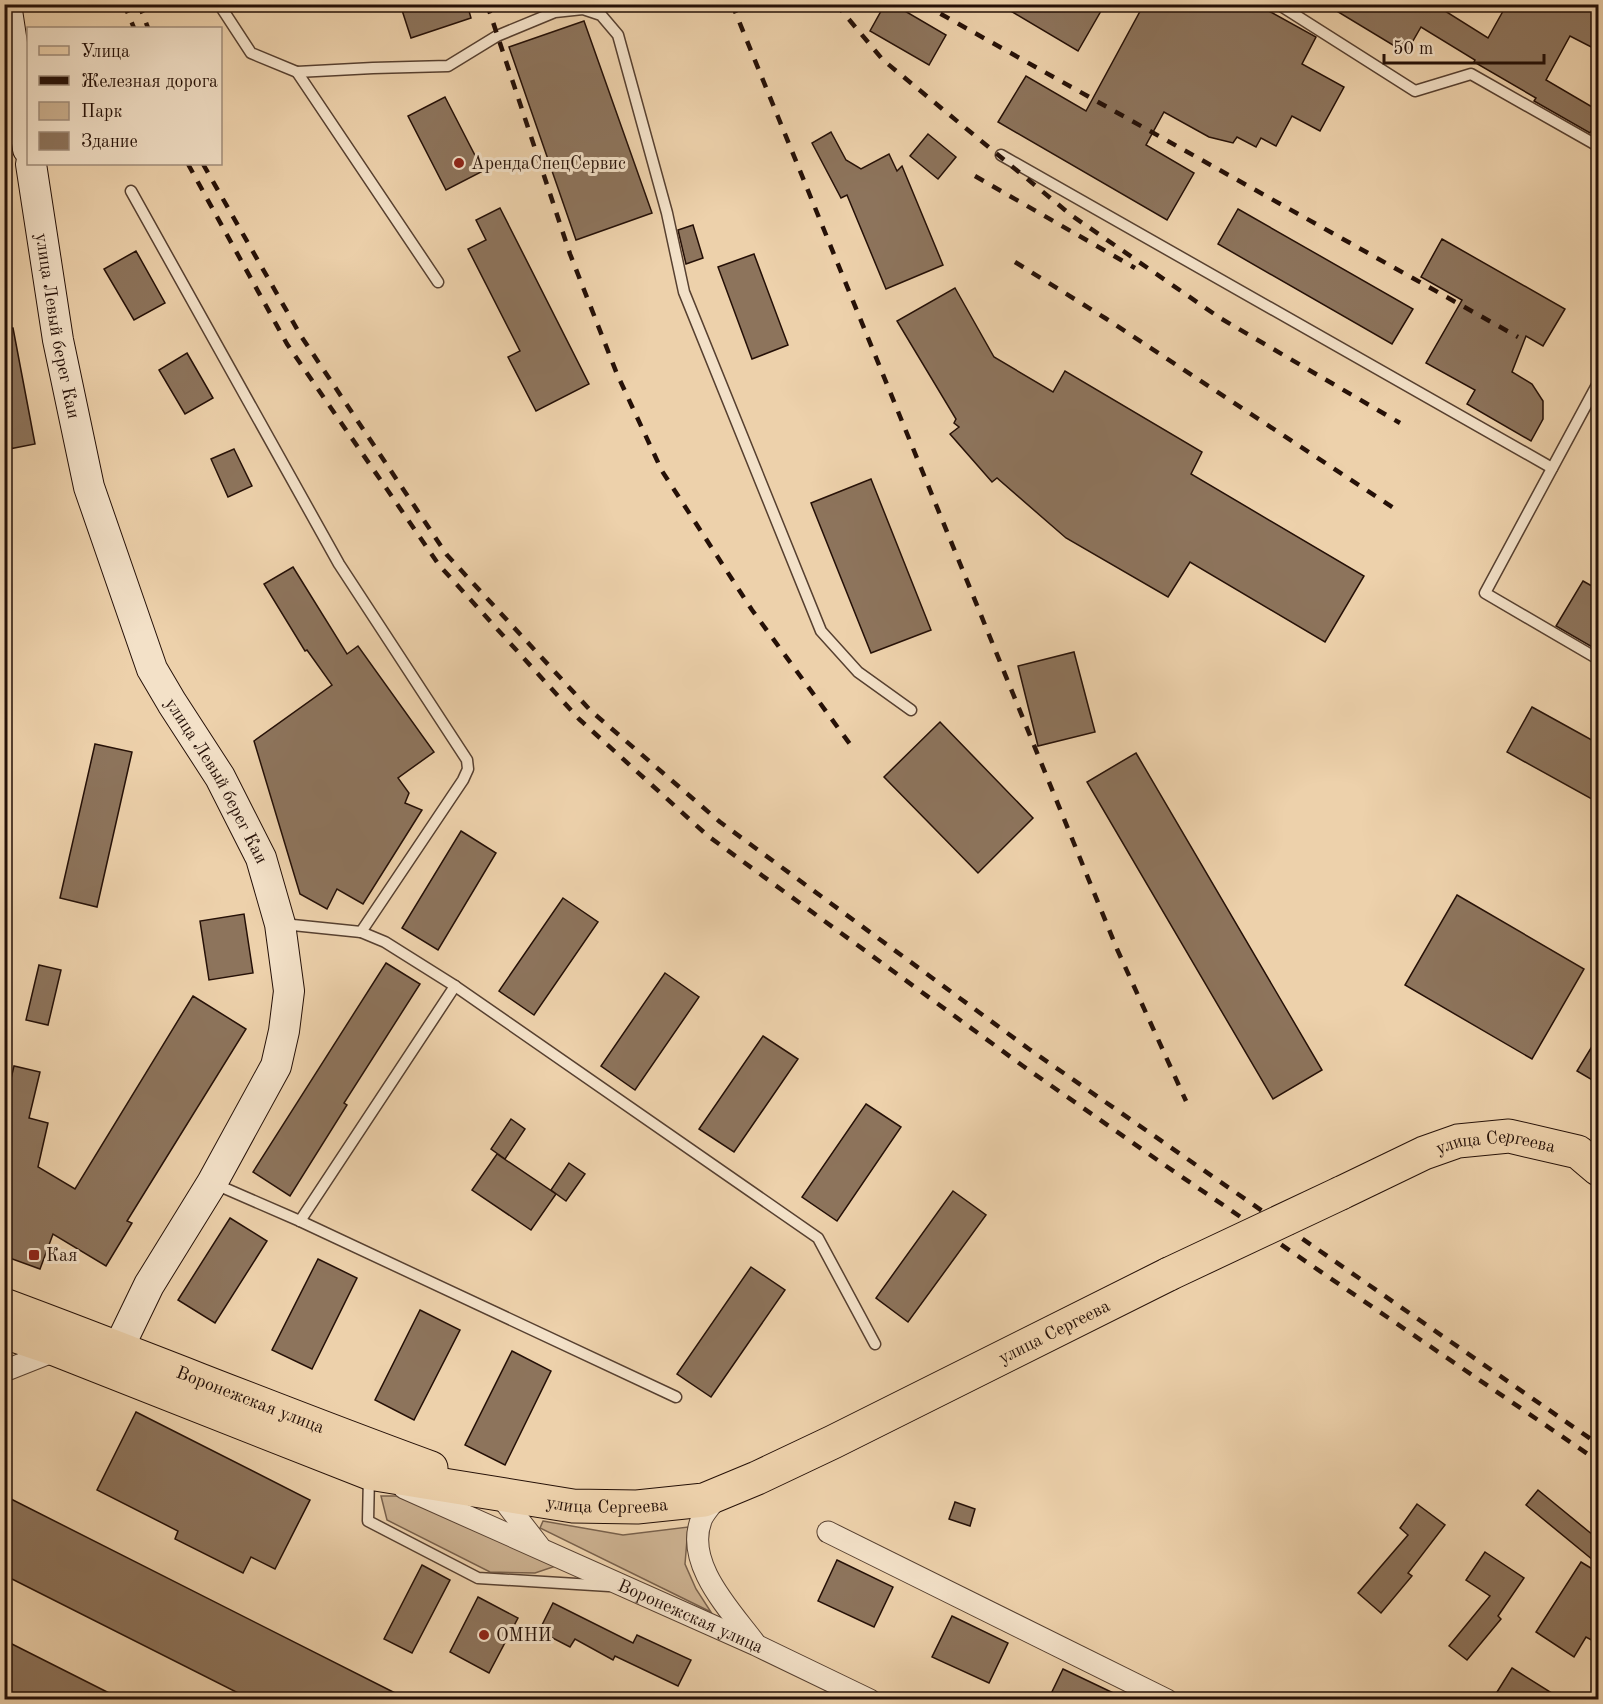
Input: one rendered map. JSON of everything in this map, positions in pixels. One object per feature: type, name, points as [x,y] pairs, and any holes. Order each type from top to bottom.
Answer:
[{"type":"main road","name":"улица Сергеева","points":[[498,1493],[573,1506],[637,1507],[704,1500],[833,1442],[1169,1274],[1424,1153],[1458,1141],[1509,1136],[1578,1152],[1599,1169]]},
{"type":"main road","name":"Воронежская улица","points":[[4,1305],[115,1359],[369,1473],[498,1493]]},
{"type":"main road","name":"Воронежская улица","points":[[4,1332],[57,1350],[115,1359],[315,1425],[498,1493]]},
{"type":"street","points":[[6,4],[27,142]]},
{"type":"street","name":"улица Левый берег Каи","points":[[31,165],[58,340],[89,487],[152,669],[220,777],[261,858],[280,924],[289,991],[284,1031],[276,1066],[212,1183],[149,1285],[115,1359]]},
{"type":"street","points":[[4,1371],[57,1350]]},
{"type":"street","points":[[369,1473],[541,1549]]},
{"type":"street","name":"Воронежская улица","points":[[498,1493],[541,1549],[756,1645],[870,1700]]},
{"type":"street","points":[[721,1493],[702,1518],[698,1544],[710,1584],[756,1645]]},
{"type":"street","points":[[828,1532],[1167,1700]]},
{"type":"lane","points":[[219,4],[251,53],[297,72],[448,66],[497,36],[555,12],[584,9],[601,15],[618,35],[667,213],[684,292],[821,631],[858,672],[911,710]]},
{"type":"lane","points":[[1278,4],[1415,91],[1471,74],[1599,146]]},
{"type":"lane","points":[[297,72],[438,282]]},
{"type":"lane","points":[[1001,155],[1552,468]]},
{"type":"lane","points":[[131,191],[339,564],[467,760],[468,769],[463,780],[361,932]]},
{"type":"lane","points":[[1599,383],[1485,593],[1599,659]]},
{"type":"lane","points":[[280,924],[361,932],[385,942],[454,986],[818,1238],[876,1344]]},
{"type":"lane","points":[[300,1221],[454,986]]},
{"type":"lane","points":[[212,1183],[300,1221],[676,1397]]},
{"type":"lane","points":[[369,1473],[368,1521],[478,1578],[625,1587]]},
{"type":"green space","points":[[381,1496],[401,1496],[556,1566],[535,1573],[490,1572],[387,1520]]},
{"type":"green space","points":[[543,1521],[623,1535],[688,1527],[685,1564],[696,1589],[711,1612],[540,1528]]},
{"type":"building","points":[[400,4],[467,4],[471,18],[411,38]]},
{"type":"building","points":[[885,4],[893,4],[946,35],[929,65],[870,31]]},
{"type":"building","points":[[999,4],[1105,4],[1078,51]]},
{"type":"building","points":[[1144,4],[1256,4],[1316,37],[1302,64],[1344,87],[1320,131],[1292,116],[1276,146],[1261,138],[1256,147],[1237,137],[1233,143],[1209,137],[1164,112],[1146,145],[1194,173],[1167,220],[998,122],[1026,76],[1086,111]]},
{"type":"building","points":[[1325,4],[1434,4],[1488,38],[1507,4],[1599,4],[1599,51],[1570,36],[1546,80],[1599,111],[1599,118],[1590,133],[1534,101],[1536,98],[1474,62],[1475,60],[1421,27],[1406,53]]},
{"type":"building","points":[[584,21],[652,213],[576,240],[509,47]]},
{"type":"building","points":[[445,97],[483,171],[446,190],[408,116]]},
{"type":"building","points":[[831,132],[846,160],[861,169],[889,154],[897,171],[902,166],[943,265],[886,289],[847,195],[841,198],[812,143]]},
{"type":"building","points":[[928,134],[956,157],[938,179],[910,156]]},
{"type":"building","points":[[500,208],[589,384],[536,411],[508,357],[520,351],[468,249],[486,240],[476,220]]},
{"type":"building","points":[[1238,209],[1413,309],[1392,344],[1218,244]]},
{"type":"building","points":[[693,225],[703,258],[686,264],[678,230]]},
{"type":"building","points":[[1442,239],[1565,309],[1543,346],[1526,336],[1512,372],[1532,384],[1543,401],[1543,419],[1531,441],[1467,404],[1475,390],[1426,363],[1462,300],[1421,277]]},
{"type":"building","points":[[136,251],[165,303],[134,320],[104,269]]},
{"type":"building","points":[[754,254],[788,345],[752,359],[718,267]]},
{"type":"building","points":[[955,288],[994,357],[1053,392],[1065,371],[1202,452],[1191,474],[1364,576],[1325,642],[1190,562],[1168,597],[1066,538],[997,478],[992,482],[950,434],[959,427],[954,423],[956,419],[897,321]]},
{"type":"building","points":[[13,328],[35,444],[4,450],[4,329]]},
{"type":"building","points":[[187,353],[213,398],[185,414],[159,370]]},
{"type":"building","points":[[234,449],[252,486],[228,497],[211,459]]},
{"type":"building","points":[[871,479],[931,630],[871,653],[811,503]]},
{"type":"building","points":[[293,567],[347,654],[358,646],[434,752],[398,778],[409,793],[405,803],[422,810],[363,904],[337,889],[327,909],[300,894],[254,741],[332,685],[307,650],[305,651],[264,584]]},
{"type":"building","points":[[1583,581],[1599,590],[1599,651],[1556,626]]},
{"type":"building","points":[[1074,652],[1095,732],[1038,746],[1018,666]]},
{"type":"building","points":[[1532,707],[1599,744],[1599,803],[1507,752]]},
{"type":"building","points":[[940,722],[1033,818],[978,873],[884,777]]},
{"type":"building","points":[[95,744],[132,752],[97,907],[60,898]]},
{"type":"building","points":[[1136,753],[1322,1070],[1273,1099],[1087,782]]},
{"type":"building","points":[[461,831],[496,853],[438,950],[402,928]]},
{"type":"building","points":[[1457,895],[1584,969],[1532,1059],[1405,985]]},
{"type":"building","points":[[563,898],[598,922],[534,1015],[499,991]]},
{"type":"building","points":[[244,914],[253,973],[209,980],[200,921]]},
{"type":"building","points":[[386,963],[420,984],[344,1103],[347,1105],[290,1196],[253,1172]]},
{"type":"building","points":[[39,965],[61,970],[48,1025],[26,1020]]},
{"type":"building","points":[[665,973],[699,997],[635,1090],[601,1066]]},
{"type":"building","points":[[193,996],[246,1029],[127,1221],[132,1223],[106,1266],[53,1234],[40,1269],[4,1256],[4,1108],[14,1066],[40,1072],[29,1118],[48,1123],[38,1167],[75,1189]]},
{"type":"building","points":[[1599,1035],[1599,1084],[1577,1071]]},
{"type":"building","points":[[763,1036],[798,1059],[734,1152],[699,1129]]},
{"type":"building","points":[[866,1104],[901,1127],[837,1221],[802,1197]]},
{"type":"building","points":[[511,1119],[525,1129],[505,1159],[491,1149]]},
{"type":"building","points":[[497,1154],[556,1194],[531,1230],[472,1190]]},
{"type":"building","points":[[569,1163],[585,1174],[566,1201],[551,1190]]},
{"type":"building","points":[[953,1191],[986,1215],[908,1322],[876,1298]]},
{"type":"building","points":[[230,1218],[267,1241],[215,1323],[178,1300]]},
{"type":"building","points":[[318,1259],[357,1278],[312,1369],[272,1350]]},
{"type":"building","points":[[751,1267],[785,1290],[711,1397],[677,1374]]},
{"type":"building","points":[[420,1310],[460,1330],[414,1420],[375,1400]]},
{"type":"building","points":[[512,1351],[551,1371],[505,1465],[465,1445]]},
{"type":"building","points":[[136,1412],[310,1500],[275,1569],[251,1557],[243,1573],[175,1539],[178,1531],[97,1490]]},
{"type":"building","points":[[1538,1490],[1599,1540],[1599,1565],[1526,1505]]},
{"type":"building","points":[[9,1498],[409,1700],[252,1700],[4,1575],[4,1507]]},
{"type":"building","points":[[955,1502],[975,1509],[970,1526],[949,1519]]},
{"type":"building","points":[[1417,1504],[1445,1525],[1408,1573],[1412,1576],[1381,1613],[1358,1593],[1408,1535],[1400,1528]]},
{"type":"building","points":[[1485,1552],[1524,1578],[1498,1616],[1501,1619],[1467,1660],[1449,1646],[1490,1596],[1466,1580]]},
{"type":"building","points":[[837,1560],[893,1587],[874,1627],[818,1601]]},
{"type":"building","points":[[1581,1562],[1599,1573],[1599,1644],[1586,1637],[1574,1657],[1536,1632]]},
{"type":"building","points":[[422,1565],[450,1580],[412,1653],[384,1639]]},
{"type":"building","name":"ОМНИ","points":[[478,1597],[518,1618],[489,1673],[450,1652]]},
{"type":"building","points":[[553,1603],[633,1643],[637,1635],[691,1660],[678,1686],[615,1656],[613,1660],[575,1639],[570,1647],[539,1631]]},
{"type":"building","points":[[952,1616],[1008,1643],[989,1683],[932,1657]]},
{"type":"building","points":[[4,1640],[123,1700],[4,1700]]},
{"type":"building","points":[[1512,1668],[1563,1700],[1492,1700]]},
{"type":"building","points":[[1063,1669],[1128,1700],[1048,1700]]},
{"type":"railway","points":[[124,4],[134,27]]},
{"type":"railway","points":[[139,4],[148,27]]},
{"type":"railway","points":[[487,4],[570,254],[617,374],[662,471],[752,610],[855,751]]},
{"type":"railway","points":[[732,4],[1117,949],[1186,1101]]},
{"type":"railway","points":[[836,4],[883,60],[1071,215],[1220,318],[1400,423]]},
{"type":"railway","points":[[923,4],[1518,337]]},
{"type":"railway","points":[[189,165],[287,344],[439,565],[579,719],[708,836],[1023,1066],[1598,1461]]},
{"type":"railway","points":[[204,165],[301,336],[447,555],[591,711],[720,822],[1029,1049],[1598,1444]]},
{"type":"railway","points":[[975,176],[1135,268]]},
{"type":"railway","points":[[1015,262],[1105,318],[1395,509]]},
{"type":"place","name":"АрендаСпецСервис","points":[[459,163]]},
{"type":"place","name":"Кая","points":[[34,1255]]},
{"type":"place","name":"ОМНИ","points":[[484,1635]]}]
